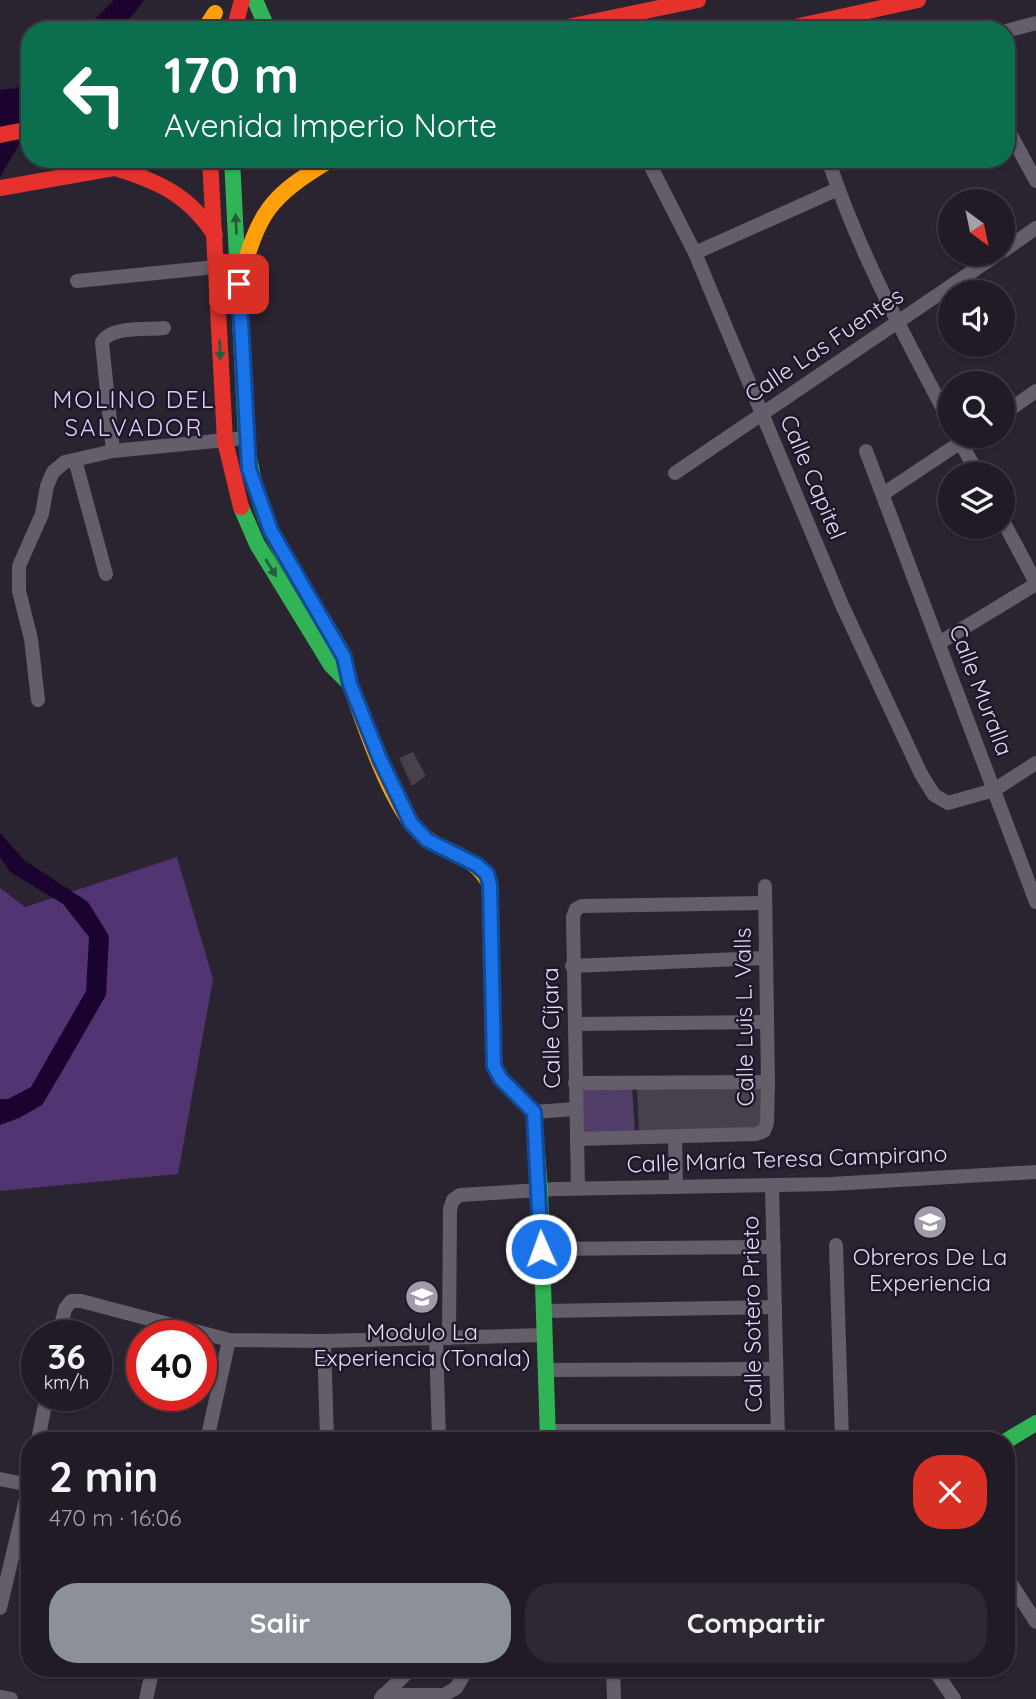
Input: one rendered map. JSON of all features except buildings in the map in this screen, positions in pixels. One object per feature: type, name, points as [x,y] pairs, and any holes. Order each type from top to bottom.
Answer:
[{"type":"main road","points":[[236,21],[242,0]]},
{"type":"main road","points":[[256,0],[264,21]]},
{"type":"main road","points":[[596,21],[698,0]]},
{"type":"main road","points":[[824,21],[918,0]]},
{"type":"main road","points":[[0,135],[21,131]]},
{"type":"main road","points":[[4,187],[114,168],[149,178],[176,191],[198,211],[215,235]]},
{"type":"main road","points":[[211,168],[225,441],[241,508],[257,544],[331,665],[350,684]]},
{"type":"main road","points":[[233,168],[249,469],[271,531],[344,657],[350,684],[380,759],[411,823],[427,840],[477,865],[487,874],[490,885],[494,1066],[501,1079],[534,1112],[540,1190],[548,1432]]},
{"type":"main road","points":[[239,284],[253,231],[262,213],[286,188],[318,168]]},
{"type":"main road","points":[[1015,1436],[1036,1423]]},
{"type":"street","points":[[1015,29],[1036,23]]},
{"type":"street","points":[[1015,143],[1036,181]]},
{"type":"street","name":"Calle Capitel","points":[[652,168],[695,253],[842,605],[920,774],[934,794],[948,803],[994,790]]},
{"type":"street","points":[[831,168],[898,322],[938,399]]},
{"type":"street","points":[[695,253],[838,189]]},
{"type":"street","points":[[1015,243],[1036,228]]},
{"type":"street","name":"Calle Las Fuentes","points":[[675,473],[980,266]]},
{"type":"street","points":[[76,281],[216,267]]},
{"type":"street","points":[[113,451],[102,342],[113,333],[164,328]]},
{"type":"street","points":[[1015,406],[1036,391]]},
{"type":"street","points":[[38,700],[31,639],[19,591],[19,566],[42,514],[47,486],[53,472],[65,462],[113,451],[246,438]]},
{"type":"street","points":[[883,494],[949,448]]},
{"type":"street","name":"Calle Muralla","points":[[866,451],[1034,892]]},
{"type":"street","points":[[75,460],[106,575]]},
{"type":"street","points":[[939,643],[1036,583],[1013,539]]},
{"type":"street","points":[[994,790],[1036,763]]},
{"type":"street","name":"Calle Luis L. Valls","points":[[675,1136],[756,1134],[764,1131],[767,1123],[765,886]]},
{"type":"street","name":"Calle Cíjara","points":[[578,1188],[572,966],[573,917],[576,909],[582,906],[764,903]]},
{"type":"street","points":[[572,966],[766,958]]},
{"type":"street","points":[[575,1024],[767,1022]]},
{"type":"street","points":[[575,1083],[768,1082]]},
{"type":"street","points":[[534,1112],[576,1110]]},
{"type":"street","points":[[577,1139],[675,1136],[676,1186]]},
{"type":"street","name":"Calle María Teresa Campirano","points":[[443,1338],[450,1209],[453,1200],[460,1195],[578,1188],[772,1186],[1036,1172]]},
{"type":"street","name":"Calle Sotero Prieto","points":[[772,1186],[778,1432]]},
{"type":"street","points":[[836,1245],[842,1432]]},
{"type":"street","points":[[541,1249],[774,1247]]},
{"type":"street","points":[[62,1320],[65,1309],[71,1301],[81,1301],[229,1340],[324,1341],[544,1335]]},
{"type":"street","points":[[544,1311],[775,1307]]},
{"type":"street","points":[[439,1432],[443,1338]]},
{"type":"street","points":[[209,1432],[229,1340]]},
{"type":"street","points":[[324,1341],[327,1432]]},
{"type":"street","points":[[546,1370],[776,1369]]},
{"type":"street","points":[[40,1432],[44,1411]]},
{"type":"street","points":[[0,1479],[21,1482]]},
{"type":"street","points":[[0,1608],[21,1521]]},
{"type":"street","points":[[1015,1590],[1036,1622]]},
{"type":"street","points":[[146,1699],[151,1677]]},
{"type":"street","points":[[382,1697],[403,1677]]},
{"type":"street","points":[[382,1697],[444,1695],[456,1688],[463,1677]]},
{"type":"street","points":[[613,1677],[614,1699]]},
{"type":"street","points":[[939,1677],[954,1699]]},
{"type":"street","points":[[0,1697],[11,1699]]},
{"type":"shaded area","points":[[114,0],[144,0],[127,21],[93,21]]},
{"type":"shaded area","points":[[21,83],[21,141],[0,177],[0,90],[17,88]]},
{"type":"shaded area","points":[[0,833],[24,860],[88,902],[109,936],[106,995],[60,1075],[42,1105],[0,1125],[0,1099],[8,1099],[31,1087],[86,991],[89,937],[63,904],[10,872],[0,857]]},
{"type":"shaded area","points":[[177,857],[213,979],[178,1174],[0,1191],[0,888],[25,907]]},
{"type":"shaded area","points":[[578,1083],[632,1087],[635,1133],[579,1136]]},
{"type":"traffic: fast","points":[[255,0],[264,21]]},
{"type":"traffic: fast","points":[[232,168],[246,438],[254,480],[262,508],[279,548],[344,656]]},
{"type":"traffic: fast","points":[[241,507],[257,544],[331,665],[349,683]]},
{"type":"traffic: fast","points":[[534,1116],[540,1190],[548,1432]]},
{"type":"traffic: fast","points":[[1015,1436],[1036,1423]]},
{"type":"traffic: slow","points":[[210,21],[215,13]]},
{"type":"traffic: slow","points":[[239,284],[253,240],[269,209],[293,185],[318,168]]},
{"type":"traffic: slow","points":[[344,656],[350,683],[370,741],[405,814],[424,836],[474,865],[490,885],[494,1066],[501,1079],[534,1112],[534,1116]]},
{"type":"traffic: jam","points":[[236,21],[242,0]]},
{"type":"traffic: jam","points":[[596,21],[698,0]]},
{"type":"traffic: jam","points":[[822,21],[918,0]]},
{"type":"traffic: jam","points":[[0,135],[21,131]]},
{"type":"traffic: jam","points":[[0,188],[114,168]]},
{"type":"traffic: jam","points":[[210,168],[225,441],[241,507]]},
{"type":"traffic: jam","points":[[118,169],[173,193],[195,210],[215,235]]},
{"type":"place","name":"Obreros De La Experiencia","points":[[930,1222]]},
{"type":"place","name":"Modulo La Experiencia (Tonala)","points":[[422,1297]]},
{"type":"district","name":"MOLINO DEL SALVADOR","points":[[134,414]]},
{"type":"route","points":[[239,284],[249,469],[271,531],[344,657],[350,684],[402,809],[427,840],[477,865],[487,874],[490,885],[494,1066],[496,1074],[534,1112],[541,1249]]}]
